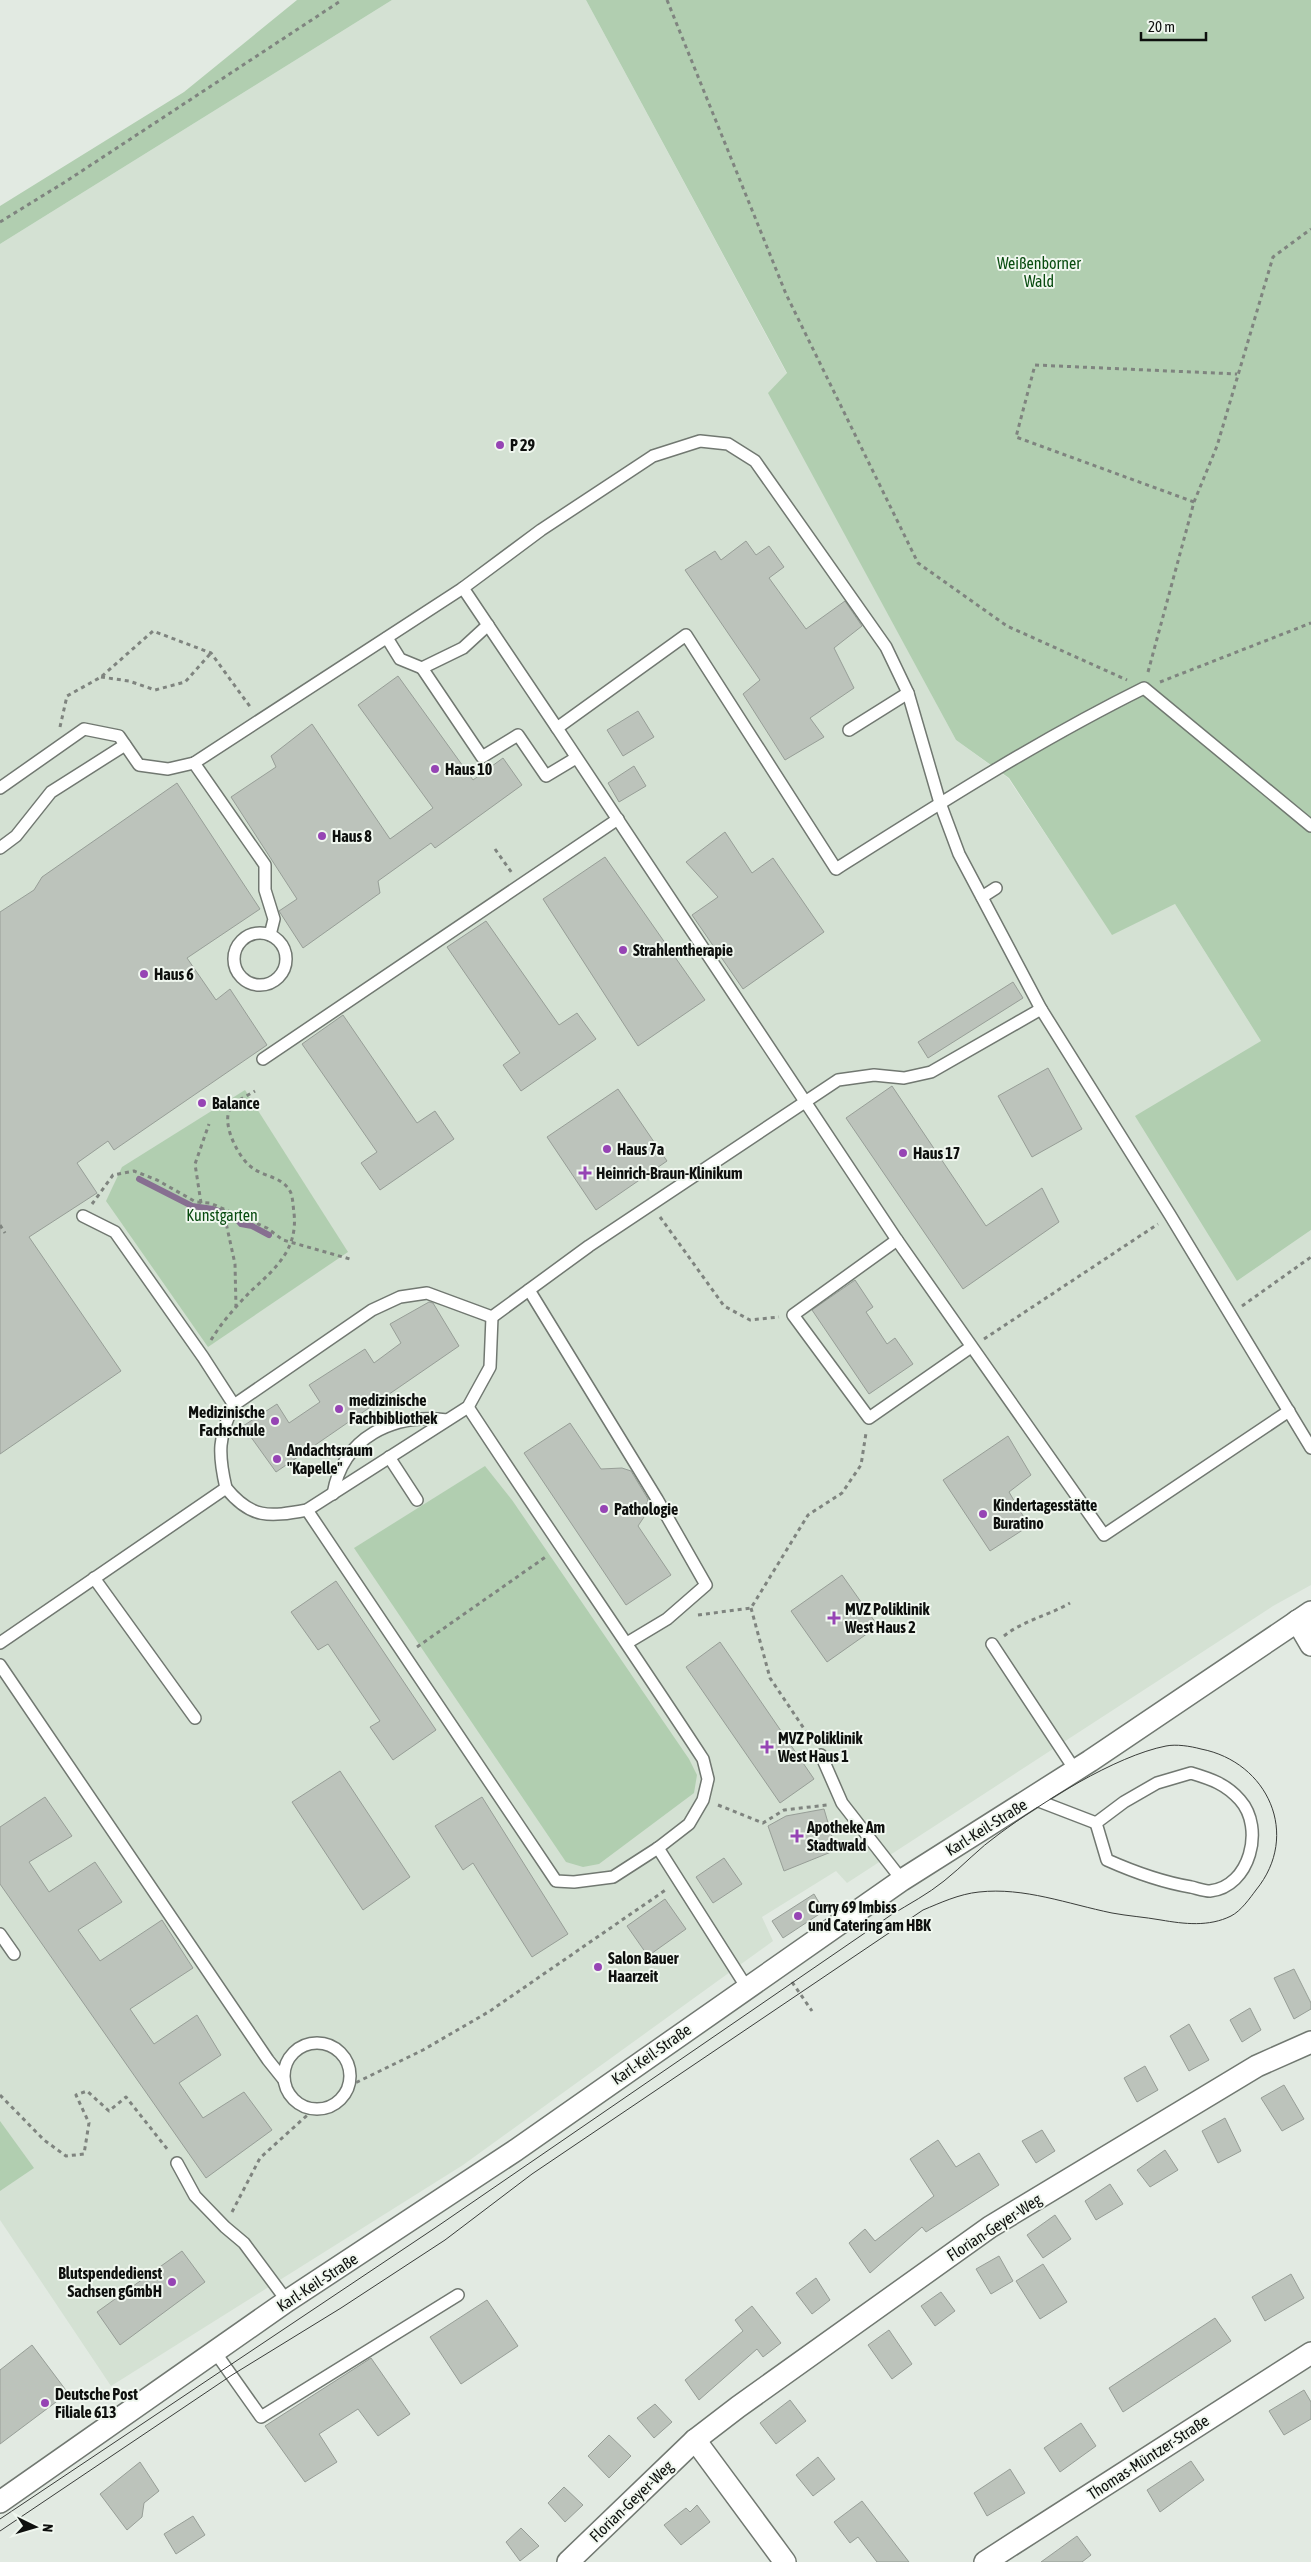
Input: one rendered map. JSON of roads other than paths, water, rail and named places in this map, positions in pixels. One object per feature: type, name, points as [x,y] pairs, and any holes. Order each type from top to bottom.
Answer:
[{"type":"street","points":[[1304,1616],[1311,1645]]},
{"type":"street","name":"Karl-Keil-Straße","points":[[0,2503],[287,2301],[516,2150],[902,1880],[1075,1770],[1304,1616]]},
{"type":"street","name":"Florian-Geyer-Weg","points":[[568,2562],[695,2440],[990,2226],[1257,2066],[1311,2042]]},
{"type":"street","name":"Thomas-Müntzer-Straße","points":[[985,2562],[1311,2354]]},
{"type":"street","points":[[695,2440],[785,2562]]},
{"type":"lane","points":[[0,788],[84,729],[119,736],[139,765],[168,769],[194,763],[258,727],[463,588],[542,530],[653,456],[700,440],[728,444],[755,461],[886,647],[908,693],[940,803],[959,854],[1041,1009],[1170,1215],[1311,1448]]},
{"type":"lane","points":[[463,588],[897,1240],[1104,1534],[1289,1411]]},
{"type":"lane","points":[[422,668],[463,648],[488,625]]},
{"type":"lane","points":[[557,728],[686,635],[836,869],[940,803],[1100,710],[1144,688],[1311,826]]},
{"type":"lane","points":[[387,638],[400,659],[422,668],[482,757],[518,735],[546,776],[576,758]]},
{"type":"lane","points":[[849,730],[908,693]]},
{"type":"lane","points":[[0,848],[16,836],[51,792],[126,745]]},
{"type":"lane","points":[[194,763],[265,865],[265,890],[274,919],[270,935]]},
{"type":"lane","points":[[262,1059],[618,820]]},
{"type":"lane","points":[[982,897],[996,888]]},
{"type":"lane","points":[[253,934],[270,935],[282,946],[286,954],[283,971],[271,983],[263,985],[246,982],[240,976],[234,960],[239,944],[253,934]]},
{"type":"lane","points":[[492,1317],[588,1246],[838,1080],[874,1075],[904,1078],[931,1072],[1041,1009]]},
{"type":"lane","points":[[83,1216],[115,1232],[203,1357],[234,1405]]},
{"type":"lane","points":[[897,1240],[793,1315],[869,1418],[971,1347]]},
{"type":"lane","points":[[529,1290],[657,1499],[706,1585],[667,1619],[627,1643]]},
{"type":"lane","points":[[427,1293],[492,1317],[490,1367],[468,1407],[333,1494],[307,1510],[282,1515],[256,1512],[239,1504],[226,1488],[220,1464],[220,1442],[225,1423],[234,1405],[372,1310],[400,1297],[427,1293]]},
{"type":"lane","points":[[307,1510],[556,1881],[574,1882],[613,1877],[658,1848],[689,1824],[703,1800],[708,1780],[703,1759],[627,1643],[560,1548],[468,1407]]},
{"type":"lane","points":[[333,1494],[336,1478],[348,1457],[361,1441],[398,1421],[426,1417],[447,1420]]},
{"type":"lane","points":[[389,1458],[417,1500]]},
{"type":"lane","points":[[0,1643],[226,1488]]},
{"type":"lane","points":[[94,1578],[195,1718]]},
{"type":"lane","points":[[992,1644],[1075,1770]]},
{"type":"lane","points":[[0,1665],[268,2060],[284,2080],[291,2097],[304,2106],[314,2109],[326,2108],[335,2104],[341,2099],[349,2086],[348,2064],[341,2052],[322,2043],[313,2042],[301,2046],[293,2052],[287,2061],[284,2080]]},
{"type":"lane","points":[[821,1755],[842,1803],[902,1880]]},
{"type":"lane","points":[[1191,1773],[1219,1781],[1242,1802],[1252,1827],[1250,1857],[1234,1882],[1210,1891],[1179,1885],[1140,1874],[1107,1860],[1096,1823],[1124,1802],[1157,1783],[1191,1773]]},
{"type":"lane","points":[[1032,1798],[1096,1823]]},
{"type":"lane","points":[[658,1848],[746,1988]]},
{"type":"lane","points":[[0,1934],[14,1954]]},
{"type":"lane","points":[[177,2163],[195,2196],[225,2227],[244,2243],[287,2301]]},
{"type":"lane","points":[[216,2352],[261,2417],[458,2295]]},
{"type":"waterway","points":[[139,1179],[192,1206],[213,1209],[234,1216],[241,1224],[252,1226],[269,1235]]},
{"type":"tram line","points":[[0,2519],[435,2228],[891,1915],[932,1890],[999,1834],[1079,1782],[1146,1751],[1174,1745],[1197,1748],[1224,1757],[1244,1769],[1260,1785],[1270,1804],[1276,1825],[1276,1847],[1269,1869],[1256,1890],[1235,1914],[1214,1922],[1179,1923],[1112,1913],[1029,1894],[996,1891],[964,1895],[923,1910],[532,2174],[445,2240],[341,2308],[232,2375],[0,2531]]},
{"type":"place","name":"P 29","points":[[500,445]]},
{"type":"place","name":"Haus 10","points":[[435,769]]},
{"type":"place","name":"Haus 8","points":[[322,836]]},
{"type":"place","name":"Strahlentherapie","points":[[623,950]]},
{"type":"place","name":"Haus 6","points":[[144,974]]},
{"type":"place","name":"Balance","points":[[202,1103]]},
{"type":"place","name":"Haus 7a","points":[[607,1149]]},
{"type":"place","name":"Haus 17","points":[[903,1153]]},
{"type":"place","name":"Heinrich-Braun-Klinikum","points":[[585,1173]]},
{"type":"place","name":"medizinische Fachbibliothek","points":[[339,1409]]},
{"type":"place","name":"Medizinische Fachschule","points":[[275,1421]]},
{"type":"place","name":"Andachtsraum \"Kapelle\"","points":[[277,1459]]},
{"type":"place","name":"Pathologie","points":[[604,1509]]},
{"type":"place","name":"Kindertagesstätte Buratino","points":[[983,1514]]},
{"type":"place","name":"MVZ Poliklinik West Haus 2","points":[[834,1618]]},
{"type":"place","name":"MVZ Poliklinik West Haus 1","points":[[767,1747]]},
{"type":"place","name":"Apotheke Am Stadtwald","points":[[797,1836]]},
{"type":"place","name":"Curry 69 Imbiss und Catering am HBK","points":[[798,1916]]},
{"type":"place","name":"Salon Bauer Haarzeit","points":[[598,1967]]},
{"type":"place","name":"Blutspendedienst Sachsen gGmbH","points":[[172,2282]]},
{"type":"place","name":"Deutsche Post Filiale 613","points":[[45,2403]]},
{"type":"park label","name":"Weißenborner Wald","points":[[1039,272]]},
{"type":"park label","name":"Kunstgarten","points":[[222,1215]]}]
